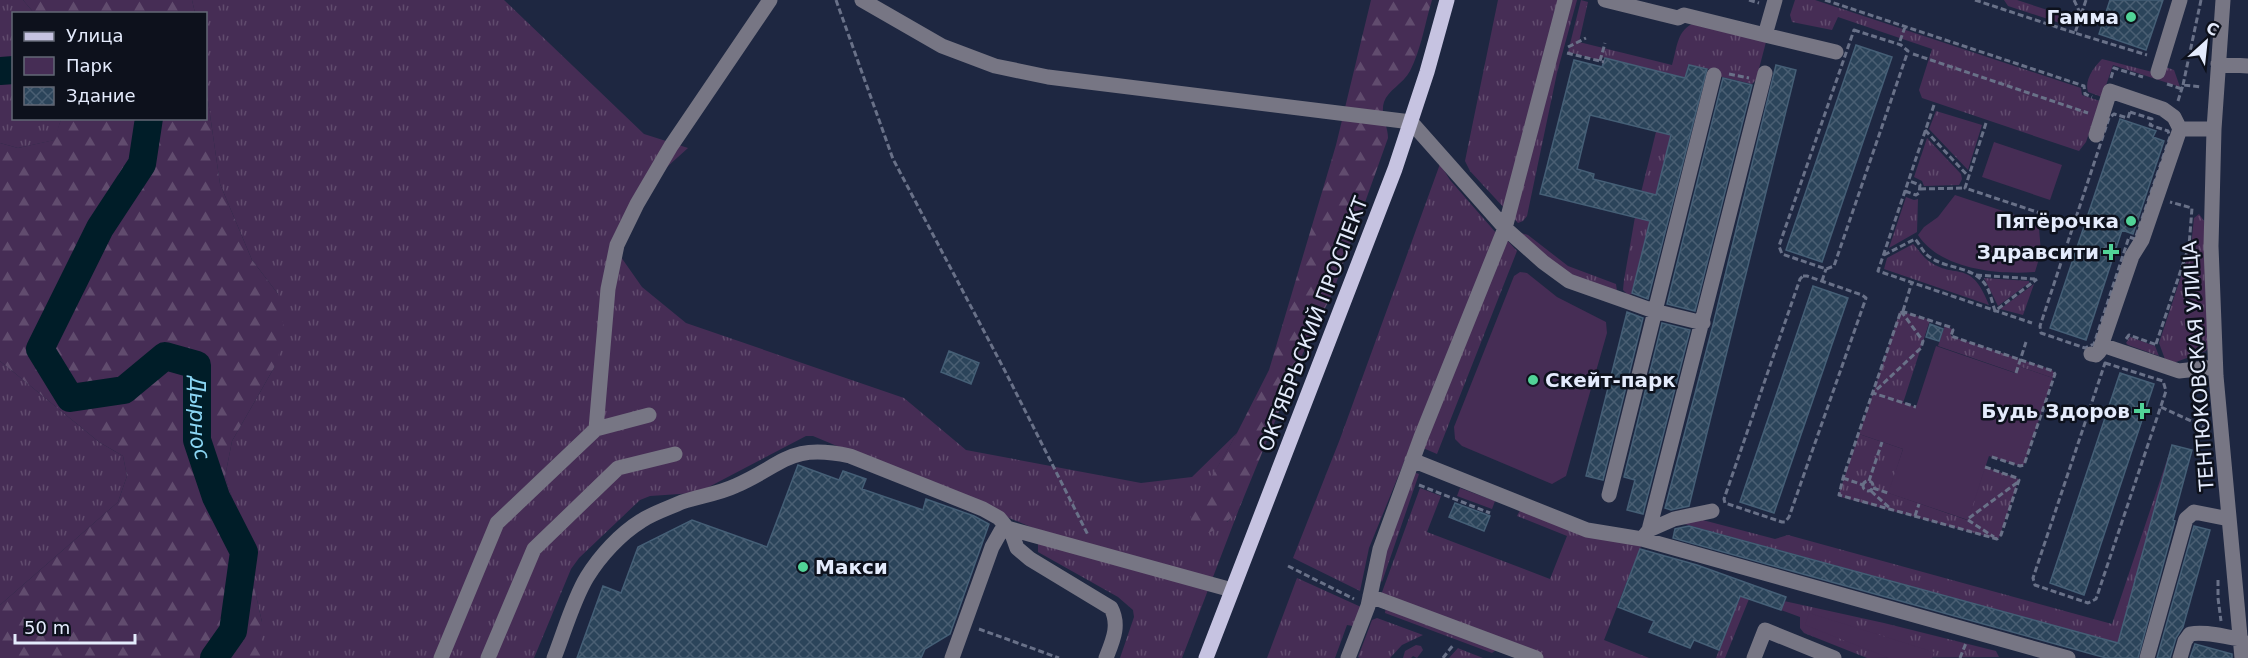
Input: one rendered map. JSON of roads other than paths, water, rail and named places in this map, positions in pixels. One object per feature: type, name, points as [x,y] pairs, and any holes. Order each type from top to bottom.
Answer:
[{"type":"main road","name":"ОКТЯБРЬСКИЙ ПРОСПЕКТ","points":[[1206,658],[1362,258],[1411,122],[1447,0]]},
{"type":"street","points":[[596,429],[608,289],[617,245],[637,204],[671,146],[770,0]]},
{"type":"street","points":[[862,0],[942,46],[995,66],[1048,77],[1411,122],[1505,228],[1543,262],[1569,281],[1654,311],[1703,324]]},
{"type":"street","points":[[1348,658],[1367,600],[1380,549],[1412,460],[1505,228],[1565,0]]},
{"type":"street","points":[[1605,0],[1678,18],[1684,15],[1836,52]]},
{"type":"street","points":[[1765,35],[1775,0]]},
{"type":"street","points":[[2158,72],[2180,0]]},
{"type":"street","name":"ТЕНТЮКОВСКАЯ УЛИЦА","points":[[2223,0],[2214,129],[2211,246],[2215,367],[2242,658]]},
{"type":"street","points":[[2218,64],[2248,66]]},
{"type":"street","points":[[1609,495],[1714,75]]},
{"type":"street","points":[[1646,534],[1703,324],[1764,77]]},
{"type":"street","points":[[2096,135],[2110,91],[2163,109],[2177,123],[2214,129]]},
{"type":"street","points":[[2177,123],[2157,197],[2142,240],[2132,256],[2096,350],[2179,371],[2215,367]]},
{"type":"street","points":[[441,658],[497,523],[596,429],[649,415]]},
{"type":"street","points":[[554,658],[586,580],[596,564],[640,521],[685,501],[736,486],[789,456],[805,451],[828,451],[850,456],[983,509],[999,518],[1012,534],[1017,549],[1110,608],[1116,618],[1116,631],[1106,658]]},
{"type":"street","points":[[488,658],[534,549],[618,468],[675,454]]},
{"type":"street","points":[[1412,460],[1587,530],[1646,534],[2068,658]]},
{"type":"street","points":[[1646,534],[1674,519],[1712,510]]},
{"type":"street","points":[[2147,658],[2186,519],[2194,512],[2229,519]]},
{"type":"street","points":[[952,658],[992,548],[1001,531],[1007,528],[1232,590]]},
{"type":"street","points":[[1367,600],[1506,653],[1536,658]]},
{"type":"street","points":[[1754,658],[1764,630],[1834,658]]},
{"type":"street","points":[[2180,658],[2185,641],[2190,634],[2201,632],[2217,637],[2241,639]]},
{"type":"waterway","name":"Дырнос","points":[[0,71],[12,70]]},
{"type":"waterway","name":"Дырнос","points":[[149,120],[142,164],[100,228],[40,349],[70,398],[124,390],[165,356],[197,365],[197,440],[216,497],[244,552],[233,631],[214,658]]},
{"type":"place","name":"Гамма","points":[[2131,17]]},
{"type":"place","name":"Пятёрочка","points":[[2131,221]]},
{"type":"place","name":"Здравсити","points":[[2111,252]]},
{"type":"place","name":"Скейт-парк","points":[[1533,380]]},
{"type":"place","name":"Будь Здоров","points":[[2142,411]]},
{"type":"place","name":"Макси","points":[[803,567]]}]
